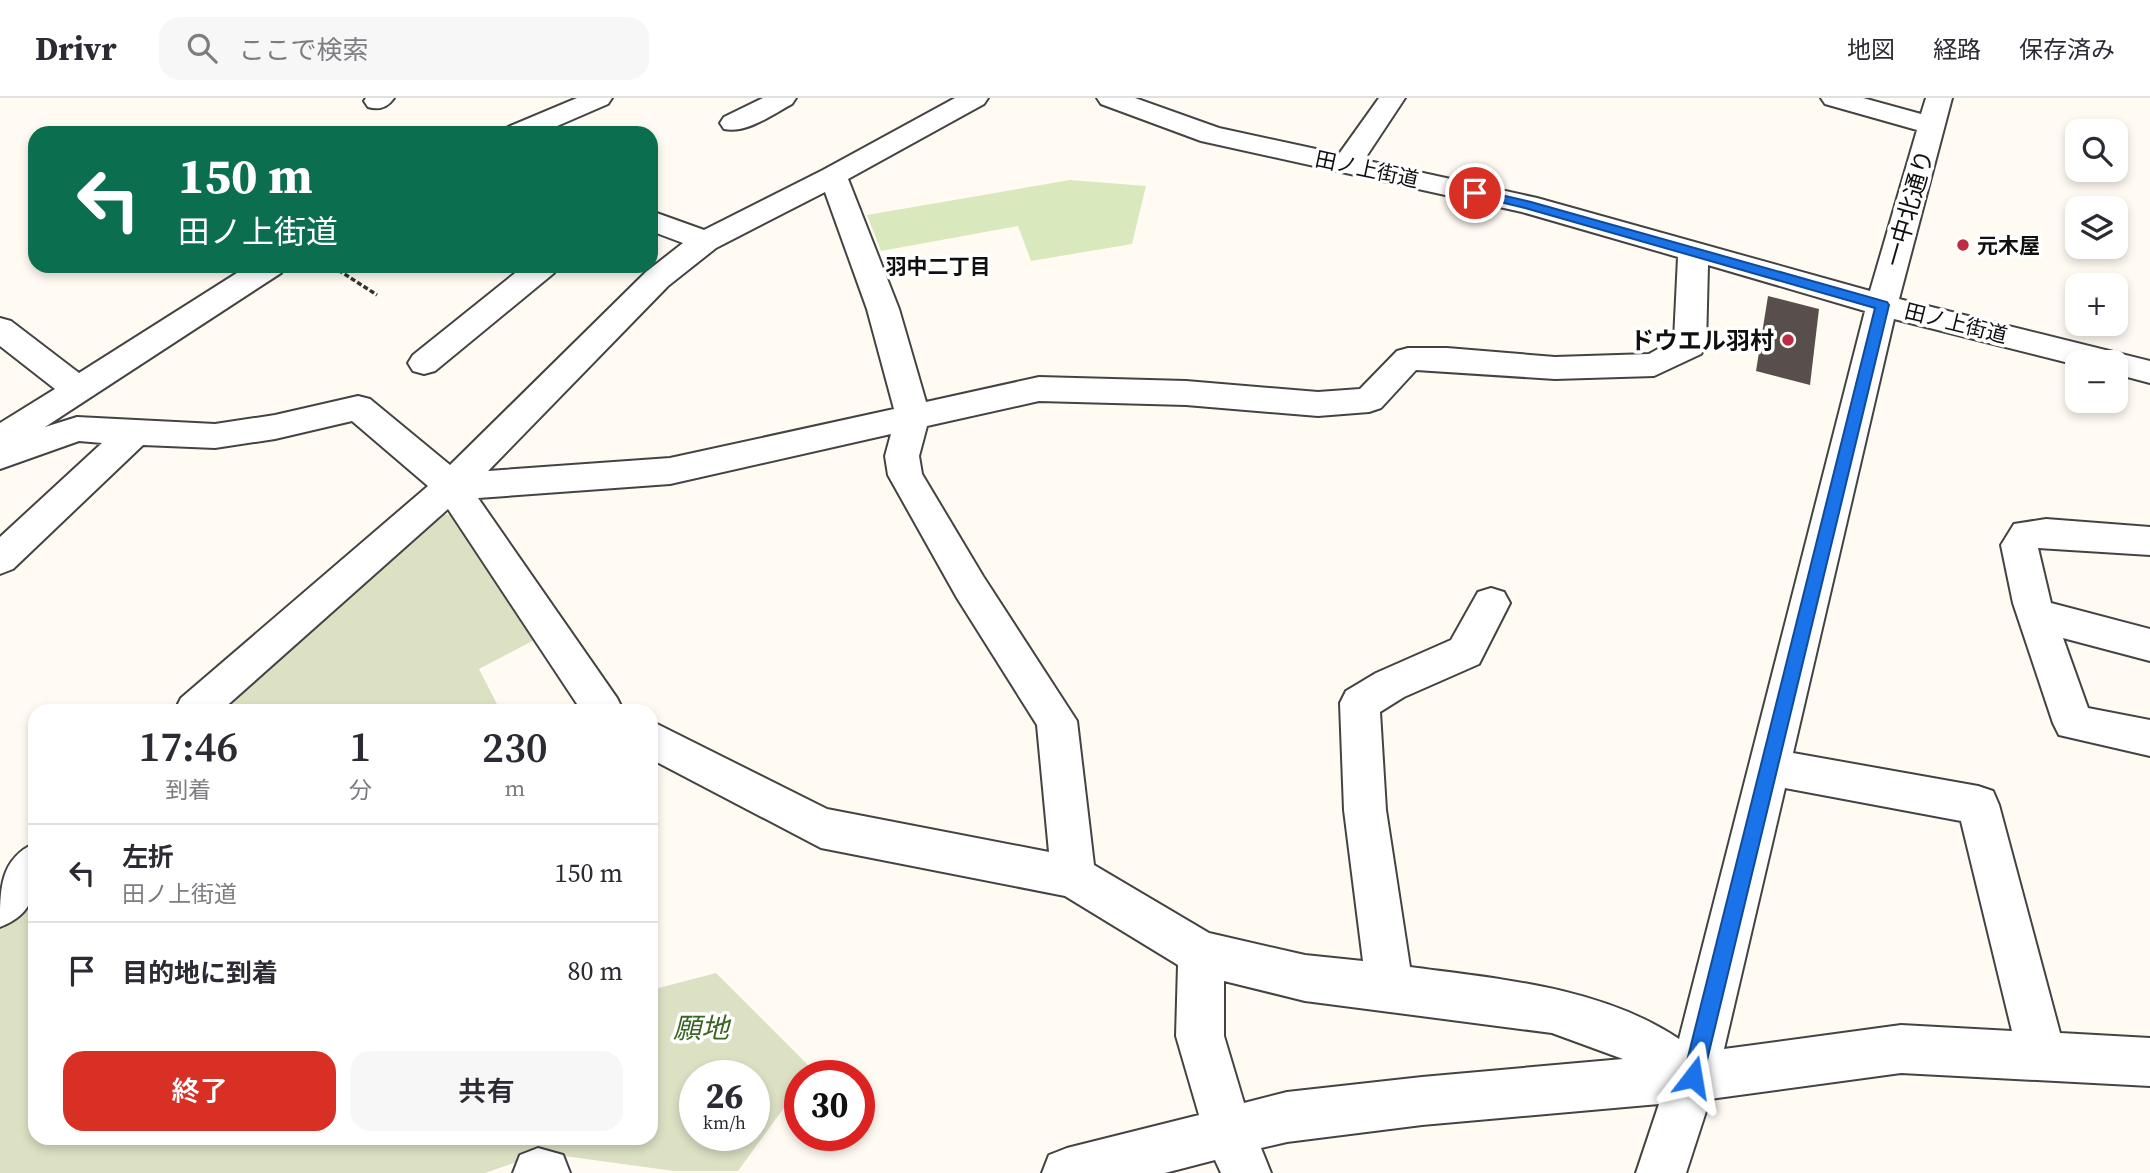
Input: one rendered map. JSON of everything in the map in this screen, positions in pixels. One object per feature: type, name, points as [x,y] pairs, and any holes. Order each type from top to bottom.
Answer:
[{"type":"street","points":[[534,126],[599,98]]},
{"type":"street","points":[[734,123],[783,98]]},
{"type":"street","points":[[202,704],[452,485],[657,279],[705,241],[833,176],[975,98]]},
{"type":"street","name":"田ノ上街道","points":[[1110,98],[1211,135],[1527,204],[1882,305],[2065,351]]},
{"type":"street","points":[[1346,164],[1392,98]]},
{"type":"street","points":[[1834,98],[1932,126]]},
{"type":"street","name":"一中北通り","points":[[1661,1173],[1693,1077],[1882,305],[1938,98]]},
{"type":"street","points":[[833,176],[883,309],[913,417],[902,456],[905,475],[970,587],[1057,721],[1073,877]]},
{"type":"street","points":[[658,223],[705,241]]},
{"type":"street","points":[[452,485],[670,471],[1039,389],[1186,393],[1318,404],[1369,400],[1408,359],[1447,359],[1555,368],[1654,365],[1690,346],[1693,253]]},
{"type":"street","points":[[0,440],[259,273]]},
{"type":"street","points":[[424,363],[533,273]]},
{"type":"street","points":[[0,329],[77,389]]},
{"type":"street","name":"田ノ上街道","points":[[2128,366],[2150,372]]},
{"type":"street","points":[[0,456],[77,429],[215,436],[358,408],[452,485],[599,704]]},
{"type":"street","points":[[0,559],[136,431]]},
{"type":"street","points":[[2150,541],[2046,533],[2027,534],[2019,545],[2036,615],[2073,723],[2150,738]]},
{"type":"street","points":[[1390,986],[1366,826],[1359,744],[1360,703],[1390,685],[1465,652],[1491,603]]},
{"type":"street","points":[[2036,615],[2150,645]]},
{"type":"street","points":[[658,743],[821,828],[1073,877],[1201,953],[1305,978],[1390,986],[1552,1010],[1642,1042],[1693,1077]]},
{"type":"street","points":[[1769,767],[1978,805],[2042,1055]]},
{"type":"street","points":[[0,906],[28,872]]},
{"type":"street","points":[[1201,953],[1200,1036],[1237,1152]]},
{"type":"street","points":[[1067,1173],[1237,1152],[1287,1117],[1422,1101],[1693,1077],[1901,1049],[2150,1062]]},
{"type":"street","points":[[538,1173],[545,1173]]},
{"type":"path","points":[[343,273],[377,295]]},
{"type":"green space","points":[[1070,180],[1146,186],[1132,244],[1031,261],[1018,226],[881,251],[867,215]]},
{"type":"green space","points":[[441,514],[462,515],[540,637],[479,669],[497,704],[217,704]]},
{"type":"green space","name":"願地","points":[[28,886],[28,1145],[658,1145],[658,988],[716,973],[803,1060],[784,1060],[784,1108],[770,1127],[770,1060],[679,1060],[679,1151],[753,1151],[738,1171],[674,1171],[542,1153],[485,1173],[0,1173],[0,921]]},
{"type":"building","name":"ドウエル羽村","points":[[1768,296],[1819,309],[1810,385],[1756,371]]},
{"type":"place","name":"元木屋","points":[[1963,245]]},
{"type":"place","name":"ドウエル羽村","points":[[1788,340]]},
{"type":"district","name":"羽中二丁目","points":[[938,266]]},
{"type":"route","points":[[1475,193],[1527,204],[1882,305],[1693,1077]]}]
